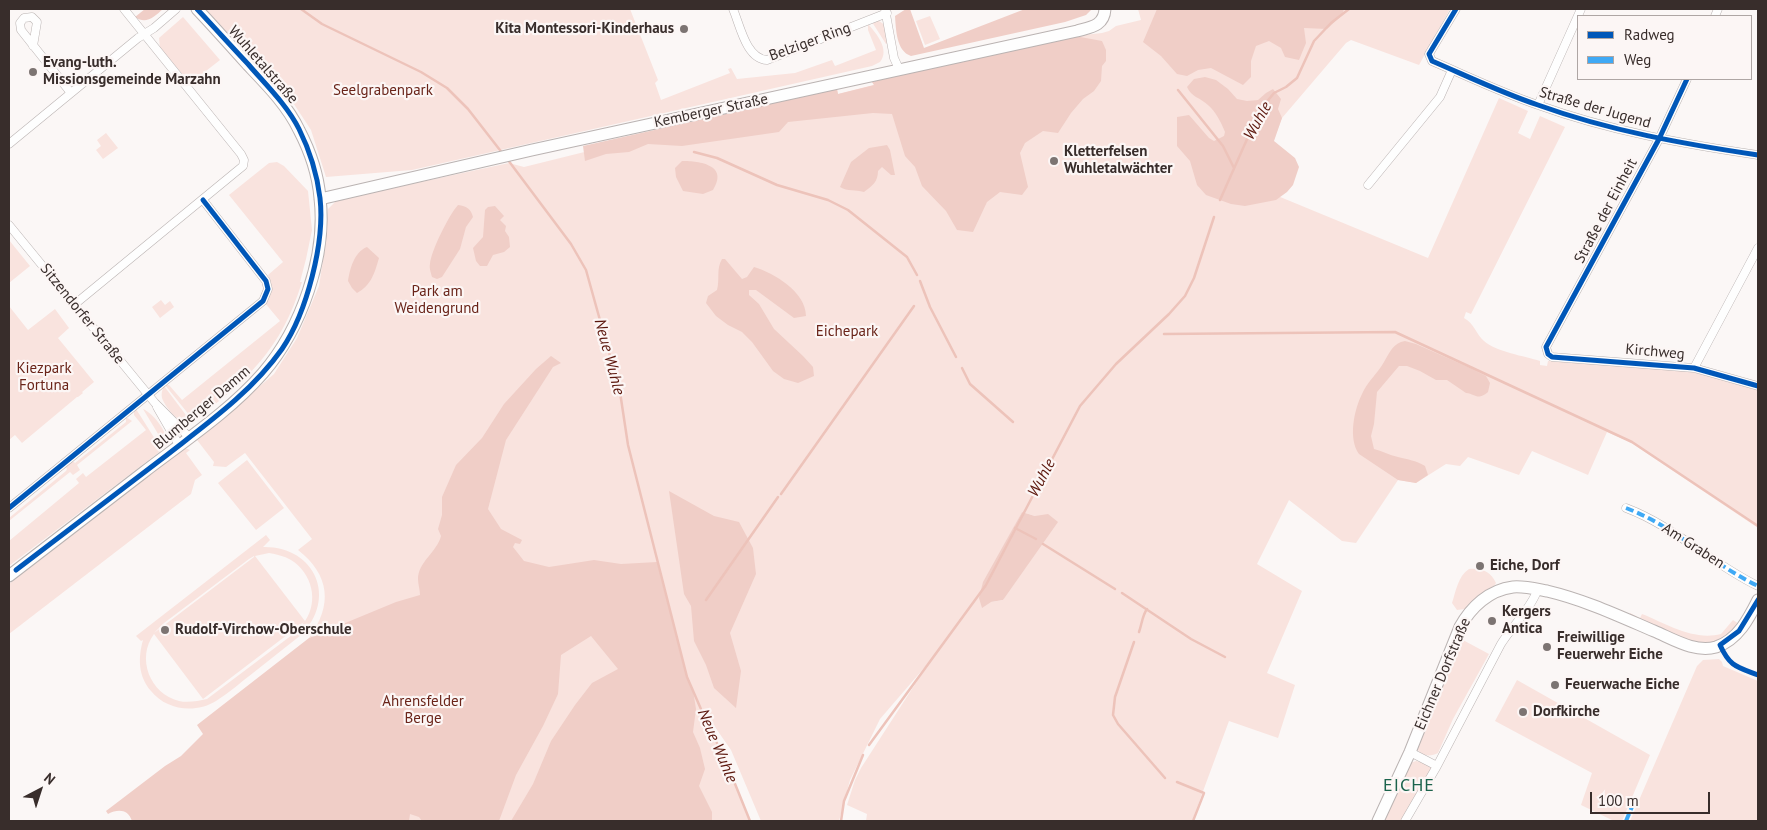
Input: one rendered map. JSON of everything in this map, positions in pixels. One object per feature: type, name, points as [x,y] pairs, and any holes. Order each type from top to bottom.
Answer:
[{"type":"main road","name":"Wuhletalstraße","points":[[197,9],[271,90],[291,116],[308,150],[318,182],[320,199]]},
{"type":"main road","name":"Kemberger Straße","points":[[320,199],[526,151],[1077,31],[1095,26],[1101,22],[1106,9]]},
{"type":"main road","name":"Blumberger Damm","points":[[9,576],[179,445],[248,389],[283,348],[298,320],[312,280],[318,243],[320,199]]},
{"type":"main road","name":"Eichner Dorfstraße","points":[[1378,821],[1410,752],[1460,627],[1469,612],[1487,596],[1502,589],[1520,587],[1538,589],[1583,601],[1690,646],[1706,648],[1720,645],[1739,631],[1758,600]]},
{"type":"street","points":[[75,304],[243,166],[243,158],[124,9]]},
{"type":"street","points":[[9,144],[176,9]]},
{"type":"street","name":"Belziger Ring","points":[[733,9],[749,50],[761,59],[767,60],[886,11],[894,58],[899,69]]},
{"type":"street","name":"Straße der Jugend","points":[[1456,9],[1429,54],[1432,61],[1538,105],[1579,118],[1659,140],[1758,155]]},
{"type":"street","points":[[1538,105],[1577,18]]},
{"type":"street","points":[[33,46],[71,93]]},
{"type":"street","points":[[1368,185],[1440,97],[1452,70]]},
{"type":"street","name":"Straße der Einheit","points":[[1548,354],[1546,347],[1659,140],[1686,80]]},
{"type":"street","points":[[9,508],[263,301],[268,289],[266,281],[203,200]]},
{"type":"street","name":"Sitzendorfer Straße","points":[[9,225],[147,394],[189,437]]},
{"type":"street","points":[[1694,368],[1758,248]]},
{"type":"street","name":"Kirchweg","points":[[1548,354],[1552,357],[1694,368],[1758,386]]},
{"type":"street","name":"Sitzendorfer Straße","points":[[155,403],[179,445]]},
{"type":"street","name":"Am Graben","points":[[1626,508],[1646,516],[1758,586]]},
{"type":"street","points":[[1405,821],[1437,766],[1501,644],[1529,606],[1538,589]]},
{"type":"street","points":[[1410,752],[1437,766]]},
{"type":"green space","points":[[145,9],[163,9],[146,20],[135,17]]},
{"type":"green space","name":"Seelgrabenpark","points":[[205,9],[630,9],[658,80],[655,83],[661,100],[730,73],[728,69],[731,68],[737,79],[795,73],[832,60],[835,66],[876,50],[868,30],[868,24],[881,42],[884,52],[880,62],[872,66],[412,170],[326,177],[311,130],[288,95]]},
{"type":"green space","points":[[906,9],[910,9],[924,48],[1025,9],[1092,9],[1086,15],[1065,22],[911,56],[902,49],[896,27],[895,16]]},
{"type":"green space","points":[[1138,9],[1450,9],[1419,65],[1351,40],[1346,43],[1282,118],[1256,187],[1428,258],[1499,98],[1528,111],[1518,133],[1530,139],[1540,116],[1565,127],[1471,314],[1466,312],[1464,318],[1489,345],[1503,351],[1540,361],[1540,365],[1547,366],[1548,361],[1690,371],[1758,390],[1758,528],[1630,442],[1607,432],[1588,475],[1532,451],[1519,475],[1468,457],[1460,466],[1446,464],[1416,483],[1398,480],[1356,543],[1342,541],[1289,500],[1257,564],[1302,591],[1267,673],[1295,685],[1278,738],[1229,721],[1192,821],[866,821],[867,814],[847,805],[855,780],[930,661],[880,719],[850,780],[839,821],[761,821],[731,750],[701,707],[750,821],[139,821],[351,621],[309,638],[317,626],[325,602],[322,580],[317,570],[298,550],[312,539],[245,453],[226,467],[213,466],[214,462],[197,440],[274,374],[297,338],[319,286],[328,209],[337,200],[509,163],[524,167],[837,89],[838,94],[874,85],[872,82],[1075,36],[1102,33],[1116,26],[1141,20]],"holes":[[[1022,512],[1035,516],[1003,600],[991,602],[1005,544]]]},
{"type":"green space","points":[[1157,9],[1344,9],[1342,15],[1327,29],[1304,28],[1306,43],[1299,60],[1285,57],[1281,48],[1269,41],[1256,46],[1251,61],[1251,77],[1243,85],[1211,68],[1198,70],[1187,76],[1177,74],[1161,56],[1143,42]]},
{"type":"green space","points":[[930,16],[940,39],[925,45],[916,21]]},
{"type":"green space","points":[[183,17],[220,60],[192,82],[188,81],[160,48],[159,38]]},
{"type":"green space","points":[[875,21],[885,25],[888,43],[886,44],[872,22]]},
{"type":"green space","points":[[1075,36],[1102,41],[1106,50],[1106,61],[1102,66],[1101,81],[1094,91],[1083,99],[1071,113],[1058,133],[1043,131],[1025,143],[1020,153],[1028,187],[1022,195],[1000,192],[987,202],[973,232],[957,230],[946,211],[922,186],[915,167],[905,156],[892,114],[873,113],[788,122],[779,132],[682,146],[648,144],[629,152],[606,154],[585,161],[583,146],[837,89],[838,94],[874,85],[872,82],[882,79]]},
{"type":"green space","points":[[1205,77],[1216,80],[1237,99],[1247,101],[1258,100],[1273,89],[1281,99],[1278,109],[1282,118],[1274,141],[1295,158],[1299,167],[1293,185],[1276,200],[1245,206],[1231,204],[1206,195],[1197,185],[1190,161],[1177,146],[1177,117],[1189,115],[1209,138],[1214,141],[1224,136],[1225,132],[1218,117],[1205,103],[1191,93],[1187,87],[1194,79]]},
{"type":"green space","points":[[106,133],[118,148],[103,159],[96,150],[101,146],[97,140]]},
{"type":"green space","points":[[887,145],[890,150],[895,175],[891,175],[882,167],[878,171],[874,183],[864,192],[840,187],[851,162],[869,148]]},
{"type":"green space","points":[[682,161],[697,162],[710,166],[715,170],[717,182],[713,190],[703,194],[683,191],[676,177],[675,168]]},
{"type":"green space","points":[[277,162],[284,166],[308,191],[312,230],[300,282],[302,282],[294,306],[273,345],[231,391],[194,421],[165,385],[169,385],[182,400],[280,321],[265,303],[270,289],[268,275],[283,262],[229,195],[269,163]]},
{"type":"green space","points":[[458,205],[468,208],[473,217],[466,227],[460,249],[442,277],[437,279],[432,277],[431,258],[441,233]]},
{"type":"green space","points":[[495,206],[504,216],[500,220],[506,226],[505,231],[509,237],[510,247],[504,252],[493,255],[487,266],[480,266],[476,261],[473,248],[483,237],[485,210],[488,207]]},
{"type":"green space","points":[[9,240],[30,266],[9,283]]},
{"type":"green space","points":[[367,247],[379,258],[369,283],[357,293],[348,281],[351,266],[359,253]]},
{"type":"green space","points":[[722,259],[725,259],[742,279],[747,277],[754,267],[771,274],[788,285],[801,299],[805,307],[806,316],[794,318],[756,290],[749,290],[749,295],[759,304],[774,329],[813,367],[814,376],[798,383],[784,379],[773,371],[752,342],[742,332],[716,316],[706,303],[708,296],[717,290],[719,267]]},
{"type":"green space","points":[[161,300],[165,305],[170,301],[174,307],[160,318],[152,307]]},
{"type":"green space","name":"Kiezpark Fortuna","points":[[9,306],[28,330],[55,309],[69,328],[58,338],[94,382],[22,443],[15,435],[9,440]]},
{"type":"green space","points":[[1405,341],[1470,368],[1486,376],[1490,383],[1488,392],[1477,396],[1466,393],[1447,380],[1436,380],[1407,366],[1399,366],[1377,392],[1371,436],[1374,449],[1415,461],[1425,466],[1428,475],[1416,483],[1398,480],[1359,454],[1353,433],[1357,408],[1364,390],[1382,366],[1392,348]]},
{"type":"green space","name":"Ahrensfelder Berge","points":[[551,356],[561,363],[553,367],[506,440],[488,509],[501,529],[522,540],[520,544],[515,543],[513,547],[524,561],[549,567],[594,560],[621,564],[657,562],[687,677],[693,690],[696,709],[693,732],[700,748],[705,769],[699,786],[712,812],[712,821],[511,821],[533,784],[551,741],[575,705],[592,683],[618,669],[591,636],[561,655],[558,694],[516,775],[499,821],[422,821],[419,817],[410,814],[409,821],[132,821],[128,814],[122,811],[108,814],[106,811],[181,756],[203,734],[197,725],[309,638],[396,602],[420,595],[419,573],[424,562],[439,542],[441,536],[438,529],[442,515],[442,497],[456,465],[482,438],[504,404],[536,369]]},
{"type":"green space","points":[[164,386],[192,423],[183,422],[174,416],[167,407],[162,396]]},
{"type":"green space","points":[[136,409],[162,450],[9,566],[9,541],[79,483],[76,479],[83,473],[86,477],[146,430],[134,415]]},
{"type":"green space","points":[[143,409],[152,415],[164,431],[167,442],[166,447]]},
{"type":"green space","points":[[126,417],[132,421],[77,465],[80,470],[73,475],[70,472],[9,521],[9,518],[66,471],[65,465],[72,460],[75,463],[126,422]]},
{"type":"green space","points":[[185,448],[190,450],[186,453],[202,475],[195,480],[191,494],[9,634],[9,584]]},
{"type":"green space","points":[[247,460],[284,508],[256,530],[218,483]]},
{"type":"green space","points":[[669,491],[714,516],[739,522],[753,548],[756,574],[730,633],[741,671],[736,708],[714,688],[706,665],[694,641],[691,606],[684,594]]},
{"type":"green space","points":[[1022,512],[1035,516],[1048,514],[1058,522],[1003,600],[991,602],[982,608],[979,598],[983,582]]},
{"type":"green space","points":[[266,535],[270,540],[263,547],[281,549],[296,555],[308,565],[315,577],[319,591],[318,606],[312,621],[301,635],[226,695],[199,708],[190,709],[173,706],[157,697],[151,691],[141,673],[140,667],[140,653],[143,640],[141,641],[136,636]],"holes":[[[269,553],[291,560],[304,572],[311,588],[312,596],[312,605],[305,621],[255,556]],[[254,556],[154,633],[164,623]],[[304,622],[296,632],[207,699],[186,702],[169,697],[160,691],[149,674],[146,654],[154,634],[203,699]]]},
{"type":"green space","points":[[1469,569],[1478,569],[1485,572],[1496,583],[1465,609],[1457,610],[1452,603],[1456,589],[1462,576]]},
{"type":"green space","points":[[1630,613],[1640,618],[1642,614],[1680,630],[1700,635],[1711,636],[1721,634],[1733,620],[1739,624],[1731,632],[1714,642],[1694,642],[1671,635],[1629,616]]},
{"type":"green space","points":[[1461,639],[1489,654],[1453,719],[1438,753],[1425,755],[1418,750],[1417,746]]},
{"type":"green space","points":[[1719,659],[1723,666],[1758,681],[1758,821],[1630,821],[1697,666],[1703,660]]},
{"type":"green space","points":[[1517,680],[1650,755],[1622,821],[1614,821],[1581,805],[1592,773],[1495,721]]},
{"type":"green space","points":[[1416,761],[1425,763],[1432,768],[1429,774],[1401,821],[1383,821],[1410,763]]},
{"type":"waterway","name":"Neue Wuhle","points":[[301,9],[322,24],[421,72],[447,88],[468,109],[503,154]]},
{"type":"waterway","name":"Wuhle","points":[[1220,200],[1260,110],[1274,93],[1286,87],[1297,78],[1314,41],[1331,23],[1349,9]]},
{"type":"waterway","points":[[1178,90],[1223,146],[1234,168]]},
{"type":"waterway","points":[[694,152],[717,158],[777,185],[828,200],[848,210],[907,257],[917,275]]},
{"type":"waterway","name":"Neue Wuhle","points":[[508,160],[571,244],[586,270],[620,392],[628,445],[687,677],[727,764],[750,821]]},
{"type":"waterway","name":"Wuhle","points":[[869,745],[986,585],[1080,406],[1116,364],[1169,314],[1185,296],[1194,278],[1214,217]]},
{"type":"waterway","points":[[920,281],[930,307],[956,357]]},
{"type":"waterway","points":[[781,494],[914,306]]},
{"type":"waterway","points":[[1164,334],[1395,332],[1632,442],[1758,526]]},
{"type":"waterway","points":[[962,368],[970,384],[1013,422]]},
{"type":"waterway","points":[[706,600],[778,497]]},
{"type":"waterway","points":[[1015,528],[1036,539]]},
{"type":"waterway","points":[[1043,544],[1115,589]]},
{"type":"waterway","points":[[1122,593],[1191,639],[1225,657]]},
{"type":"waterway","points":[[1139,632],[1147,609]]},
{"type":"waterway","points":[[1134,642],[1115,697],[1113,715],[1118,724],[1165,778]]},
{"type":"waterway","name":"Wuhle","points":[[841,821],[844,801],[863,755]]},
{"type":"waterway","points":[[1177,782],[1204,793],[1193,821]]},
{"type":"marked path","points":[[1626,508],[1677,535],[1725,567],[1758,586]]},
{"type":"marked path","points":[[1626,821],[1634,802]]},
{"type":"cycle path","points":[[16,570],[195,433],[242,394],[270,365],[282,349],[291,334],[306,297],[317,255],[321,216],[317,180],[306,146],[294,120],[282,103],[197,9]]},
{"type":"cycle path","points":[[1456,9],[1429,54],[1432,61],[1498,90],[1592,122],[1675,141],[1758,155]]},
{"type":"cycle path","points":[[1687,80],[1659,139],[1546,347],[1548,354],[1552,357],[1694,368],[1758,386]]},
{"type":"cycle path","points":[[9,508],[263,301],[268,289],[266,281],[203,200]]},
{"type":"cycle path","points":[[1758,600],[1739,631],[1720,645],[1731,662],[1758,675]]},
{"type":"place","name":"Kita Montessori-Kinderhaus","points":[[684,29]]},
{"type":"place","name":"Evang-luth. Missionsgemeinde Marzahn","points":[[33,72]]},
{"type":"place","name":"Kletterfelsen Wuhletalwächter","points":[[1054,161]]},
{"type":"place","name":"Eiche, Dorf","points":[[1480,566]]},
{"type":"place","name":"Kergers Antica","points":[[1492,621]]},
{"type":"place","name":"Rudolf-Virchow-Oberschule","points":[[165,630]]},
{"type":"place","name":"Freiwillige Feuerwehr Eiche","points":[[1547,647]]},
{"type":"place","name":"Feuerwache Eiche","points":[[1555,685]]},
{"type":"place","name":"Dorfkirche","points":[[1523,712]]},
{"type":"district","name":"EICHE","points":[[1409,786]]},
{"type":"park label","name":"Park am Weidengrund","points":[[437,300]]},
{"type":"park label","name":"Eichepark","points":[[847,332]]}]
